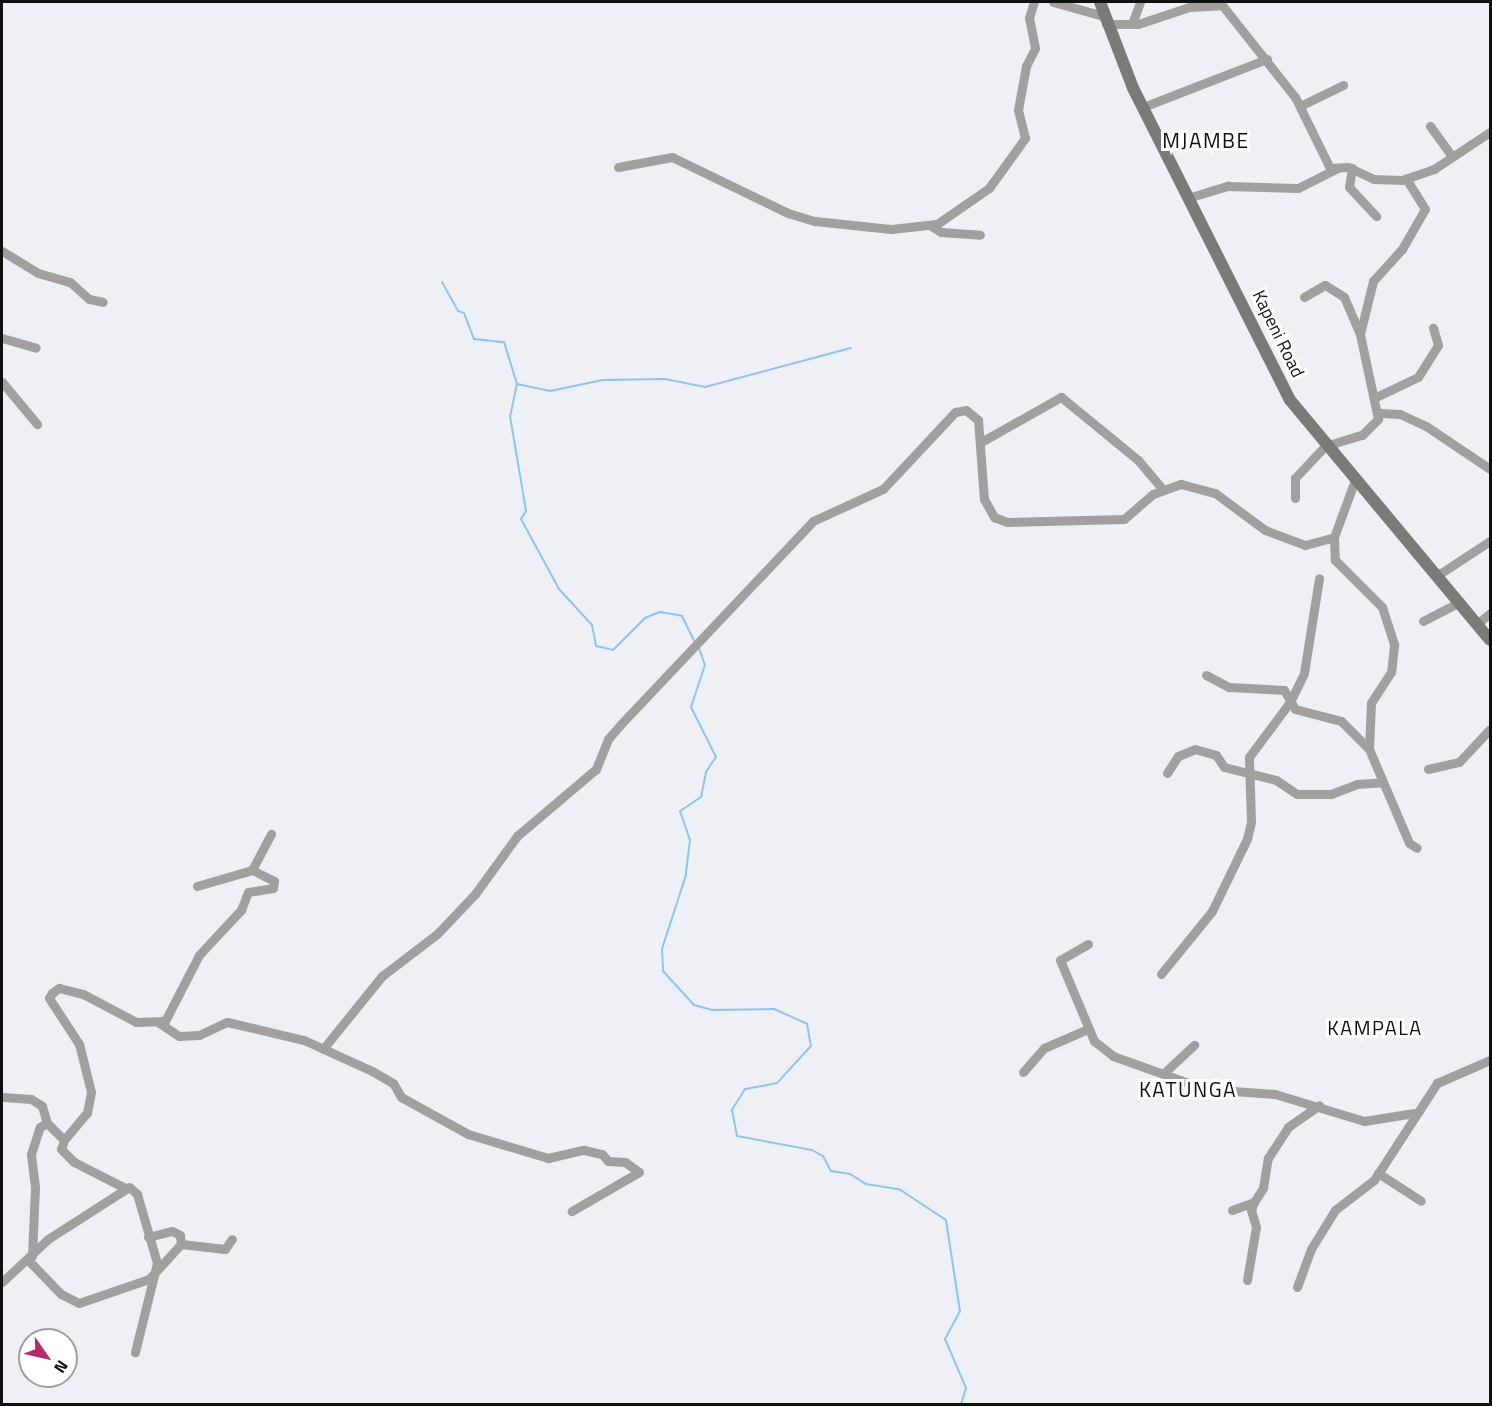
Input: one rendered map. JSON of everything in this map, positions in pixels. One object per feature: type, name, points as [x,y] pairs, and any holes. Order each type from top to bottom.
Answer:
[{"type":"main road","name":"Kapeni Road","points":[[1100,2],[1105,20],[1143,108],[1191,197],[1280,383],[1324,447],[1438,575],[1491,640]]},
{"type":"street","points":[[618,167],[672,157],[788,213],[815,221],[891,229],[931,226],[989,188],[1025,138],[1018,110],[1026,66],[1035,48],[1029,18],[1034,2]]},
{"type":"street","points":[[1053,2],[1105,20],[1132,24],[1218,2],[1267,59],[1300,106],[1327,165],[1352,168],[1374,178],[1406,179],[1434,169],[1491,132]]},
{"type":"street","points":[[1132,24],[1140,2]]},
{"type":"street","points":[[1143,108],[1267,59]]},
{"type":"street","points":[[1300,106],[1343,85]]},
{"type":"street","points":[[1430,126],[1452,156]]},
{"type":"street","points":[[1191,197],[1228,186],[1298,188],[1338,168]]},
{"type":"street","points":[[1352,168],[1349,187],[1376,216]]},
{"type":"street","points":[[1360,334],[1373,281],[1402,249],[1425,209],[1406,179]]},
{"type":"street","points":[[931,226],[941,232],[980,235]]},
{"type":"street","points":[[2,250],[38,273],[70,282],[89,299],[103,302]]},
{"type":"street","points":[[1295,498],[1295,478],[1324,447],[1362,435],[1374,426],[1379,413],[1360,334],[1344,297],[1325,285],[1304,297]]},
{"type":"street","points":[[1376,397],[1418,377],[1438,345],[1433,328]]},
{"type":"street","points":[[2,338],[36,348]]},
{"type":"street","points":[[2,382],[37,424]]},
{"type":"street","points":[[981,442],[1061,397],[1138,460],[1162,489]]},
{"type":"street","points":[[323,1049],[382,976],[437,934],[475,894],[517,836],[596,769],[608,739],[813,521],[883,489],[955,412],[966,410],[975,415],[981,442],[981,489],[991,512],[1003,522],[1124,519],[1162,489],[1181,484],[1215,493],[1245,518],[1299,545],[1334,537]]},
{"type":"street","points":[[1379,413],[1400,414],[1426,426],[1491,469]]},
{"type":"street","points":[[1355,480],[1334,537],[1335,560],[1382,607],[1394,645],[1391,672],[1371,702],[1370,749],[1409,843],[1417,848]]},
{"type":"street","points":[[1438,575],[1491,541]]},
{"type":"street","points":[[1161,974],[1212,911],[1247,838],[1251,822],[1246,775],[1255,747],[1290,702],[1310,658],[1319,578]]},
{"type":"street","points":[[1422,621],[1461,602]]},
{"type":"street","points":[[1477,624],[1491,613]]},
{"type":"street","points":[[1206,675],[1229,687],[1284,690],[1290,702],[1311,716],[1341,721],[1370,749]]},
{"type":"street","points":[[1428,770],[1460,762],[1491,729]]},
{"type":"street","points":[[1167,773],[1178,756],[1195,749],[1216,755],[1224,767],[1246,775],[1276,780],[1297,794],[1331,794],[1357,784],[1383,783]]},
{"type":"street","points":[[252,870],[271,834]]},
{"type":"street","points":[[135,1352],[156,1271],[148,1237],[137,1194],[74,1162],[61,1149],[64,1140],[87,1113],[91,1092],[79,1044],[49,998],[59,988],[83,994],[136,1022],[158,1022],[172,1014],[199,955],[240,910],[248,892],[273,888],[274,881],[252,870],[197,886]]},
{"type":"street","points":[[1088,944],[1060,960],[1088,1029],[1105,1052],[1221,1092],[1270,1093],[1319,1105],[1364,1121],[1414,1113]]},
{"type":"street","points":[[158,1022],[179,1036],[199,1035],[227,1022],[250,1025],[323,1049],[372,1071],[393,1083],[401,1097],[468,1134],[548,1158],[584,1150],[602,1154],[609,1161],[625,1162],[639,1172],[572,1211]]},
{"type":"street","points":[[1023,1072],[1044,1048],[1088,1029]]},
{"type":"street","points":[[1165,1072],[1194,1045]]},
{"type":"street","points":[[1297,1287],[1311,1249],[1335,1210],[1378,1173],[1414,1113],[1444,1077],[1491,1060]]},
{"type":"street","points":[[3,1097],[31,1099],[42,1106],[47,1123],[64,1140]]},
{"type":"street","points":[[1248,1280],[1256,1227],[1251,1210],[1263,1188],[1268,1158],[1288,1127],[1319,1105]]},
{"type":"street","points":[[47,1123],[40,1127],[31,1154],[35,1187],[30,1258],[62,1294],[79,1303],[141,1283],[156,1271],[181,1244],[180,1235],[172,1231],[148,1237]]},
{"type":"street","points":[[1378,1173],[1421,1201]]},
{"type":"street","points":[[2,1282],[48,1239],[125,1188]]},
{"type":"street","points":[[1232,1210],[1254,1202]]},
{"type":"street","points":[[181,1244],[225,1250],[232,1239]]},
{"type":"waterway","points":[[442,282],[458,311],[464,313],[474,339],[504,342],[517,384],[550,391],[603,380],[665,379],[705,387],[851,348]]},
{"type":"waterway","points":[[517,384],[510,416],[526,511],[521,519],[559,589],[592,625],[596,646],[613,650],[645,618],[660,612],[682,616],[695,643]]},
{"type":"waterway","points":[[699,648],[705,665],[691,707],[716,757],[706,772],[701,797],[680,811],[690,840],[686,875],[662,949],[663,971],[694,1005],[713,1010],[774,1009],[807,1024],[811,1046],[777,1083],[745,1089],[732,1110],[737,1136],[812,1150],[823,1156],[831,1171],[850,1174],[866,1184],[899,1189],[946,1220],[960,1311],[945,1339],[966,1388],[961,1404]]},
{"type":"district","name":"MJAMBE","points":[[1206,140]]},
{"type":"district","name":"KAMPALA","points":[[1375,1027]]},
{"type":"district","name":"KATUNGA","points":[[1188,1089]]}]
